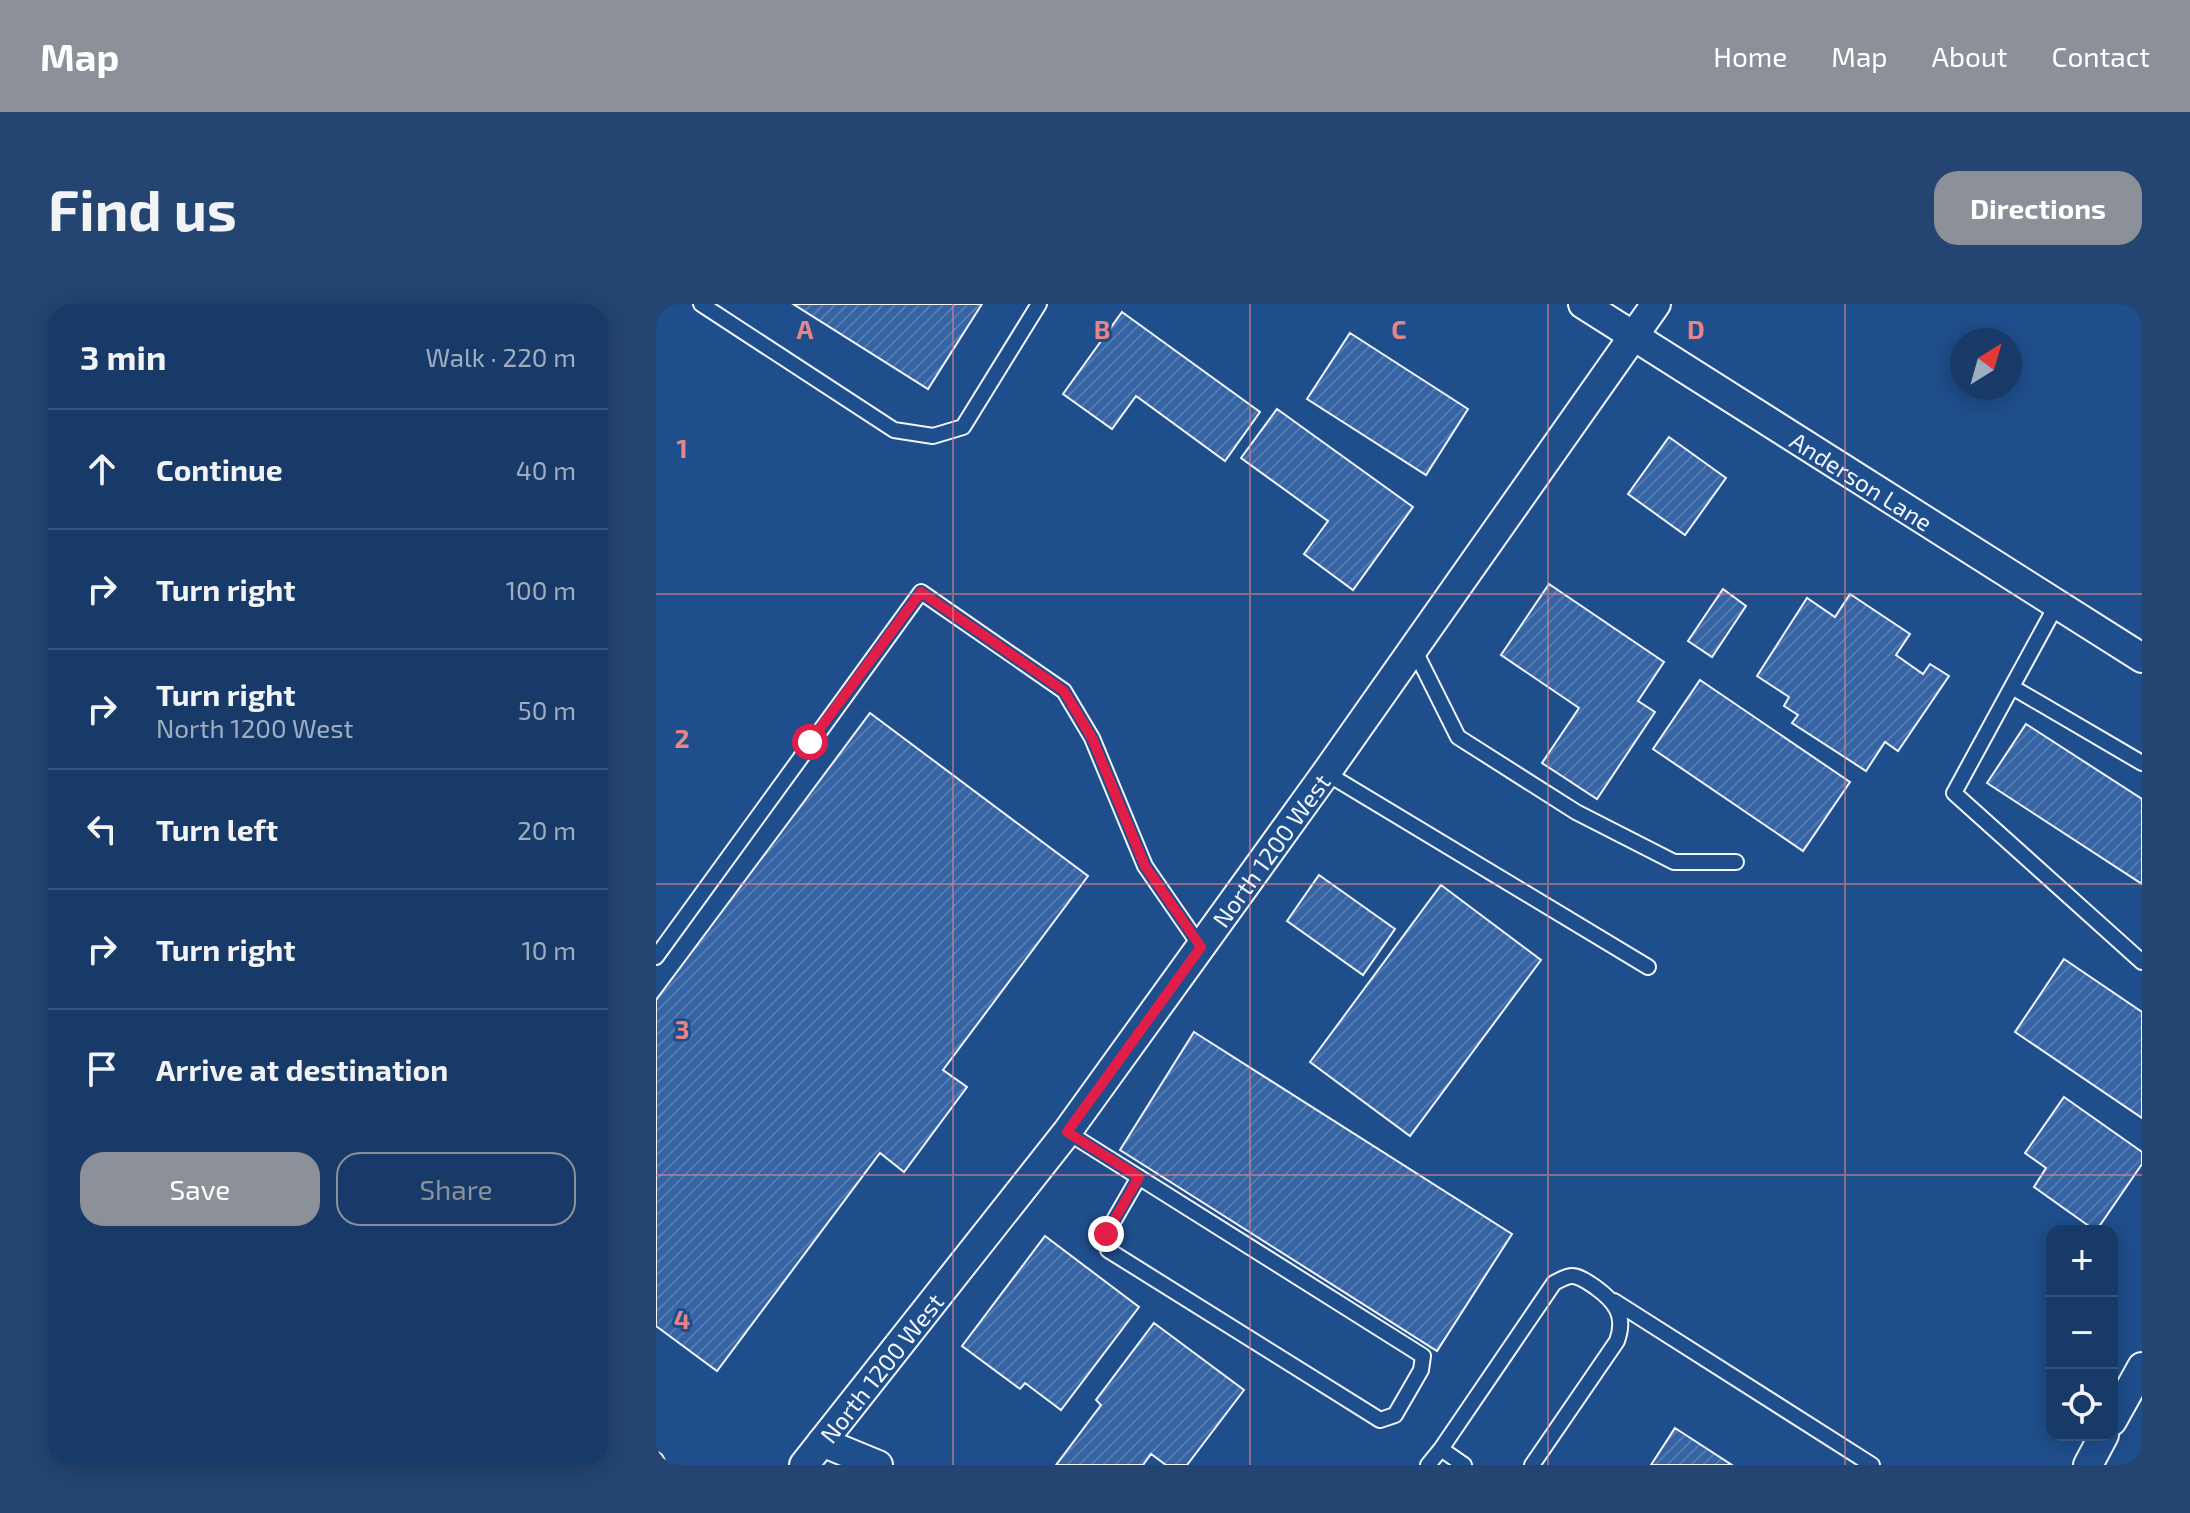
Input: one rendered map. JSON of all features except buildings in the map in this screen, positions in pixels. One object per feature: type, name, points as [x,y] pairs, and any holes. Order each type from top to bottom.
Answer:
[{"type":"street","name":"Anderson Lane","points":[[1583,304],[2142,658]]},
{"type":"street","name":"North 1200 West","points":[[804,1465],[1067,1132],[1326,773],[1656,304]]},
{"type":"street","points":[[2118,1410],[2142,1367]]},
{"type":"street","points":[[2088,1465],[2101,1441]]},
{"type":"street","points":[[822,1442],[878,1465]]},
{"type":"lane","points":[[701,304],[894,430],[933,436],[963,427],[1039,304]]},
{"type":"lane","points":[[656,957],[921,592],[1064,691],[1092,738],[1145,866],[1201,947]]},
{"type":"lane","points":[[2057,604],[1954,793],[2142,962]]},
{"type":"lane","points":[[1414,649],[1458,737],[1576,812],[1674,862],[1736,862]]},
{"type":"lane","points":[[2012,687],[2142,763]]},
{"type":"lane","points":[[1326,773],[1648,967]]},
{"type":"lane","points":[[1067,1132],[1139,1177],[1423,1356],[1421,1370],[1395,1415],[1380,1420],[1108,1250],[1106,1234],[1139,1177]]},
{"type":"lane","points":[[1428,1465],[1554,1283],[1570,1276],[1578,1277],[1872,1465]]},
{"type":"lane","points":[[1532,1465],[1617,1341],[1621,1330],[1620,1314],[1613,1301]]},
{"type":"lane","points":[[1441,1449],[1464,1465]]},
{"type":"route","points":[[810,742],[921,592],[1064,691],[1092,738],[1145,866],[1201,947],[1067,1132],[1139,1177],[1106,1234]]}]
